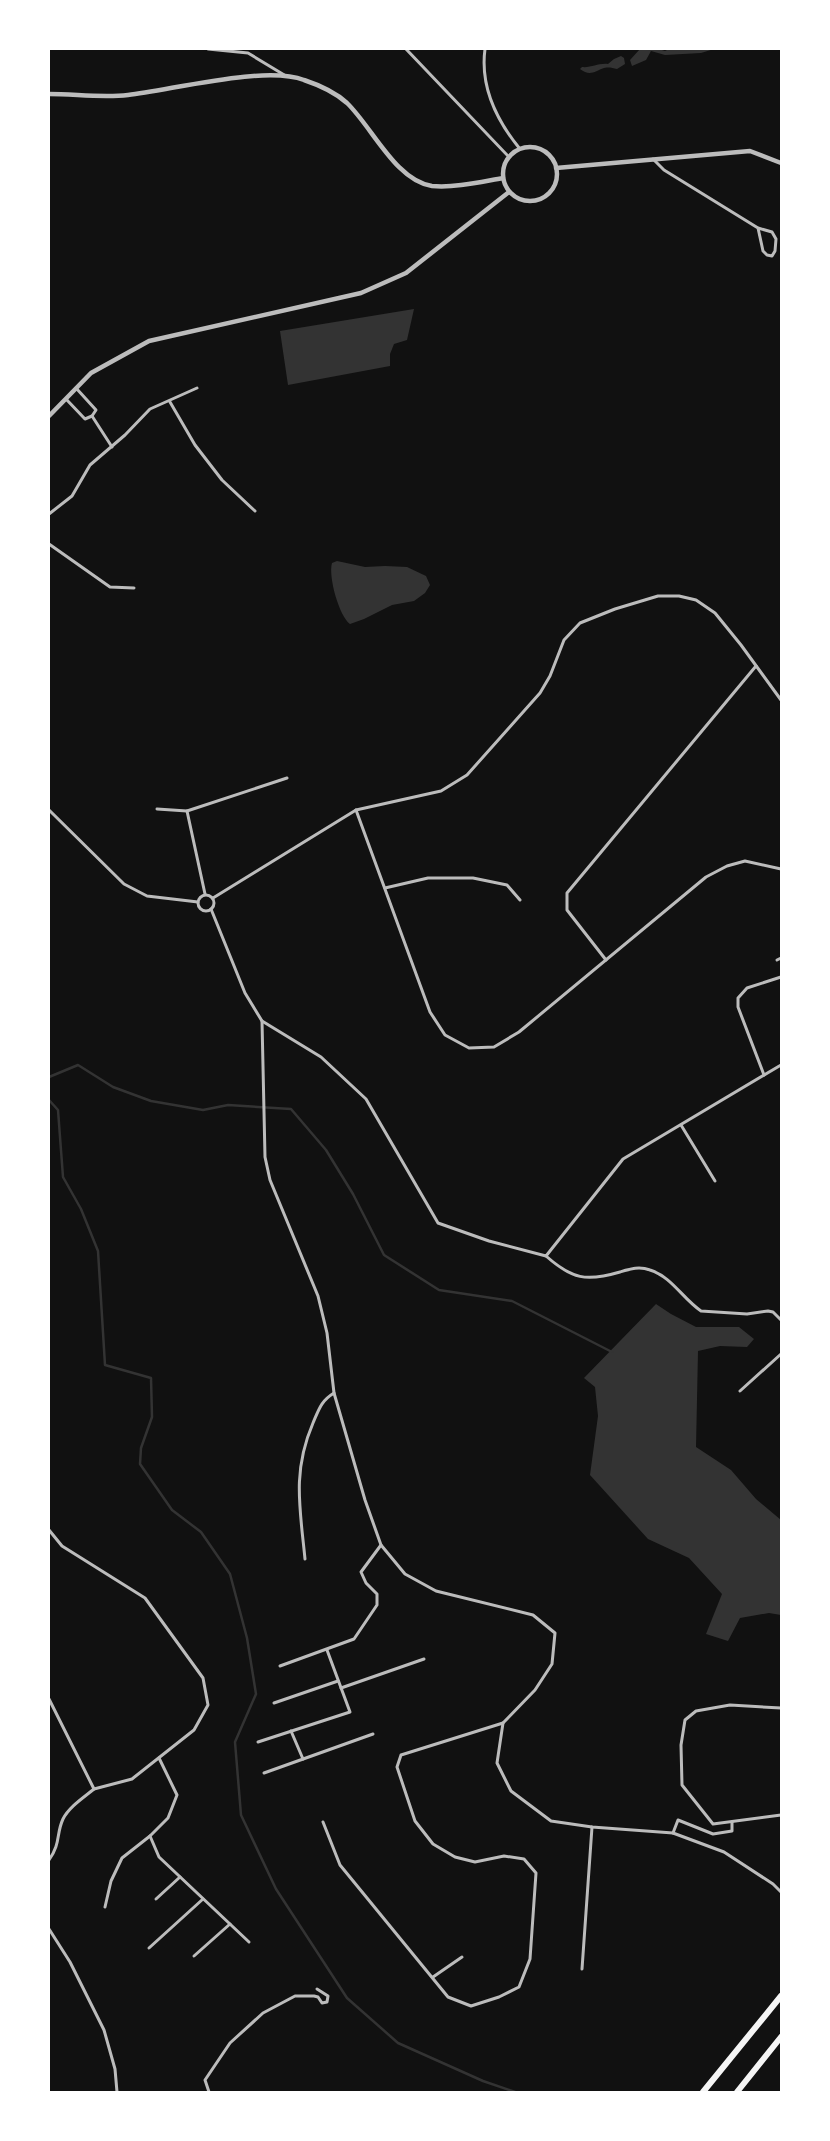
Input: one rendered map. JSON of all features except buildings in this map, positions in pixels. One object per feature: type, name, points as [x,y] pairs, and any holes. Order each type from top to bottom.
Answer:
[{"type":"highway","points":[[703,2092],[781,1996]]},
{"type":"highway","points":[[737,2092],[781,2037]]},
{"type":"street","points":[[208,49],[248,53],[286,76]]},
{"type":"street","points":[[406,49],[509,157]]},
{"type":"street","points":[[485,49],[482,66],[490,101],[520,149]]},
{"type":"street","points":[[49,94],[126,95],[256,75],[286,76],[302,79],[332,92],[346,102],[398,165],[411,178],[420,183],[431,186],[458,185],[503,178]]},
{"type":"street","points":[[529,147],[546,153],[553,160],[556,168],[553,188],[537,200],[527,201],[518,198],[510,192],[503,178],[503,170],[509,157],[520,149],[529,147]]},
{"type":"street","points":[[556,168],[750,151],[781,163]]},
{"type":"street","points":[[653,158],[664,170],[758,228],[772,232],[776,239],[775,250],[772,256],[766,255],[763,251],[758,228]]},
{"type":"street","points":[[49,416],[91,374],[149,341],[361,292],[406,273],[510,192]]},
{"type":"street","points":[[65,399],[85,419],[92,416],[96,410],[76,388]]},
{"type":"street","points":[[49,514],[72,496],[90,465],[112,447],[150,409],[170,402],[197,388]]},
{"type":"street","points":[[170,402],[196,445],[222,480],[255,511]]},
{"type":"street","points":[[92,416],[112,447]]},
{"type":"street","points":[[49,544],[110,587],[134,588]]},
{"type":"street","points":[[213,898],[356,810],[441,791],[467,775],[540,693],[550,676],[564,640],[580,623],[615,609],[658,596],[679,596],[696,600],[715,613],[781,700]]},
{"type":"street","points":[[606,960],[567,910],[567,894],[756,666]]},
{"type":"street","points":[[157,809],[187,811],[287,778]]},
{"type":"street","points":[[49,810],[124,884],[147,896],[198,902]]},
{"type":"street","points":[[356,810],[430,1012],[444,1035],[469,1048],[494,1047],[519,1032],[706,876],[726,866],[745,861],[781,870]]},
{"type":"street","points":[[187,811],[205,894]]},
{"type":"street","points":[[385,888],[428,878],[472,878],[507,885],[520,900]]},
{"type":"street","points":[[198,902],[201,909],[208,911],[211,909],[215,904],[213,898],[205,894]]},
{"type":"street","points":[[198,902],[199,898],[205,894]]},
{"type":"street","points":[[211,909],[245,993],[262,1021],[321,1057],[366,1099],[438,1223],[488,1241],[546,1256],[572,1275],[584,1278],[599,1278],[635,1268],[643,1268],[669,1280],[701,1311],[747,1314],[768,1311],[773,1312],[781,1320]]},
{"type":"street","points":[[777,960],[781,958]]},
{"type":"street","points":[[764,1075],[738,1007],[738,998],[741,992],[748,988],[781,977]]},
{"type":"street","points":[[262,1021],[265,1157],[270,1180],[318,1296],[327,1333],[334,1393],[365,1500],[381,1545],[405,1574],[436,1591],[533,1615],[555,1633],[552,1664],[535,1690],[503,1723],[402,1755],[397,1767],[414,1821],[433,1844],[455,1857],[475,1862],[504,1856],[524,1859],[536,1873],[530,1959],[519,1987],[499,1998],[471,2006],[448,1997],[340,1866],[323,1822]]},
{"type":"street","points":[[546,1256],[623,1159],[781,1065]]},
{"type":"street","points":[[681,1125],[715,1181]]},
{"type":"street","points":[[740,1391],[781,1354]]},
{"type":"street","points":[[306,1559],[298,1490],[301,1457],[324,1399],[334,1393]]},
{"type":"street","points":[[49,1530],[62,1546],[145,1598],[204,1678],[208,1705],[194,1730],[132,1779],[94,1789],[74,1805],[63,1819],[57,1848],[49,1860]]},
{"type":"street","points":[[280,1666],[354,1639],[377,1605],[377,1594],[366,1583],[361,1572],[381,1545]]},
{"type":"street","points":[[258,1742],[350,1712],[327,1650]]},
{"type":"street","points":[[340,1688],[424,1659]]},
{"type":"street","points":[[274,1703],[338,1681]]},
{"type":"street","points":[[49,1699],[94,1789]]},
{"type":"street","points":[[781,1708],[730,1705],[696,1711],[685,1720],[681,1745],[682,1785],[713,1824],[781,1815]]},
{"type":"street","points":[[503,1723],[497,1763],[511,1791],[551,1821],[592,1828],[673,1833],[724,1852],[773,1884],[781,1892]]},
{"type":"street","points":[[291,1731],[303,1759]]},
{"type":"street","points":[[264,1772],[374,1734]]},
{"type":"street","points":[[105,1906],[111,1881],[122,1858],[150,1836],[168,1818],[177,1795],[159,1758]]},
{"type":"street","points":[[673,1833],[678,1820],[713,1834],[732,1831],[732,1822]]},
{"type":"street","points":[[582,1969],[592,1828]]},
{"type":"street","points":[[150,1836],[159,1857],[249,1942]]},
{"type":"street","points":[[156,1899],[180,1877]]},
{"type":"street","points":[[149,1948],[203,1899]]},
{"type":"street","points":[[194,1956],[230,1924]]},
{"type":"street","points":[[49,1929],[70,1962],[104,2030],[114,2068],[117,2092]]},
{"type":"street","points":[[433,1977],[462,1957]]},
{"type":"street","points":[[209,2092],[205,2080],[230,2043],[237,2036],[263,2013],[295,1996],[314,1996],[318,1997],[322,2002],[326,2002],[328,1996],[317,1989]]},
{"type":"shaded area","points":[[640,49],[659,49],[665,51],[669,49],[714,49],[701,53],[665,55],[651,51],[646,60],[632,66],[630,60]]},
{"type":"shaded area","points":[[621,56],[624,58],[625,64],[617,69],[604,68],[587,73],[580,69],[582,67],[608,64]]},
{"type":"shaded area","points":[[414,309],[407,340],[394,344],[390,354],[390,366],[288,385],[280,331]]},
{"type":"shaded area","points":[[337,561],[365,567],[407,567],[426,576],[430,585],[425,593],[414,601],[392,605],[350,624],[338,605],[333,586],[331,569],[332,563]]},
{"type":"shaded area","points":[[656,1304],[696,1327],[739,1327],[754,1339],[747,1347],[720,1346],[698,1351],[696,1447],[731,1470],[756,1499],[781,1520],[781,1615],[769,1613],[740,1618],[728,1641],[706,1634],[722,1594],[689,1558],[648,1539],[590,1475],[598,1416],[595,1387],[584,1378]]},
{"type":"waterway","points":[[49,1077],[78,1065],[113,1087],[151,1101],[203,1110],[228,1105],[291,1109],[326,1150],[353,1194],[384,1255],[439,1290],[512,1301],[612,1352]]},
{"type":"waterway","points":[[49,1100],[58,1110],[63,1177],[81,1209],[98,1251],[105,1365],[151,1378],[152,1417],[141,1448],[140,1464],[172,1510],[201,1532],[230,1574],[247,1638],[256,1694],[235,1742],[241,1815],[276,1889],[347,1998],[398,2043],[483,2081],[515,2092]]}]
